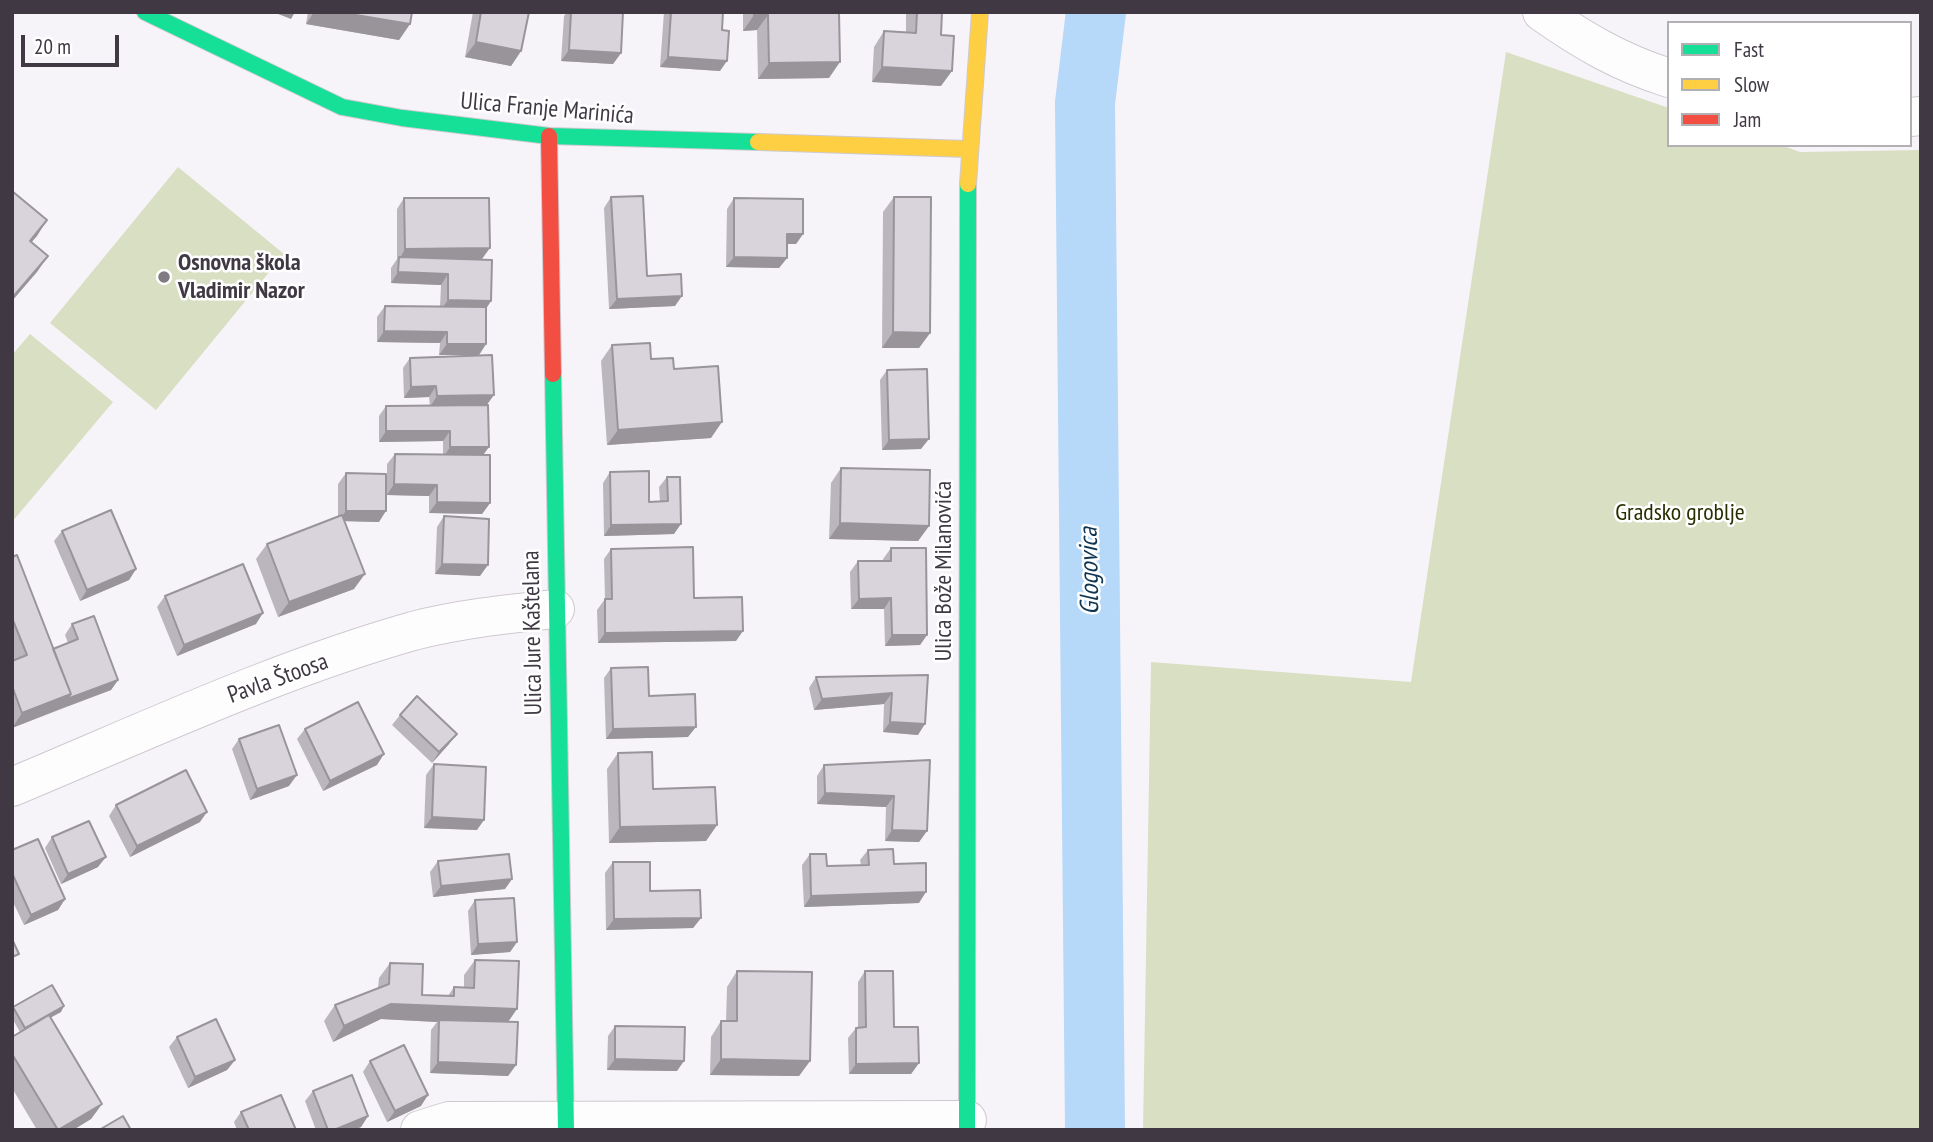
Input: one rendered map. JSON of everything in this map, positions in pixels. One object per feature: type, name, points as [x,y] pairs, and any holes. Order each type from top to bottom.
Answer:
[{"type":"street","name":"Ulica Franje Marinića","points":[[145,12],[342,107],[402,118],[549,136],[968,149]]},
{"type":"street","name":"Ulica Bože Milanovića","points":[[967,1125],[968,149],[980,12]]},
{"type":"street","points":[[1542,12],[1583,41],[1630,66],[1667,77]]},
{"type":"street","name":"Ulica Jure Kaštelana","points":[[549,136],[555,609],[566,1126]]},
{"type":"street","name":"Pavla Štoosa","points":[[12,787],[219,701],[415,631],[507,614],[555,609]]},
{"type":"street","points":[[420,1130],[449,1121],[566,1126],[967,1125]]},
{"type":"green space","name":"Gradsko groblje","points":[[1506,52],[1667,107],[1667,147],[1786,147],[1800,152],[1921,150],[1921,1130],[1143,1130],[1151,662],[1411,682]]},
{"type":"green space","points":[[178,167],[284,254],[156,410],[50,323]]},
{"type":"green space","points":[[30,334],[113,402],[12,522],[12,355]]},
{"type":"building","points":[[338,12],[412,12],[410,24]]},
{"type":"building","points":[[481,12],[529,12],[521,51],[476,42]]},
{"type":"building","points":[[571,12],[623,12],[621,53],[569,50]]},
{"type":"building","points":[[671,12],[723,12],[722,30],[729,31],[727,61],[668,57]]},
{"type":"building","points":[[754,12],[839,12],[840,62],[769,63],[768,15],[754,15]]},
{"type":"building","points":[[917,12],[942,12],[941,35],[954,36],[952,71],[882,67],[884,31],[916,33]]},
{"type":"building","points":[[12,191],[47,220],[30,241],[48,256],[12,298]]},
{"type":"building","points":[[643,196],[647,276],[681,274],[682,296],[617,299],[611,197]]},
{"type":"building","points":[[894,197],[931,197],[930,333],[893,332]]},
{"type":"building","points":[[404,198],[489,198],[490,248],[405,249]]},
{"type":"building","points":[[734,198],[803,199],[803,234],[787,234],[787,258],[734,257]]},
{"type":"building","points":[[399,257],[492,260],[491,301],[448,300],[448,274],[398,272]]},
{"type":"building","points":[[385,306],[486,307],[486,344],[447,344],[447,332],[384,331]]},
{"type":"building","points":[[650,343],[651,359],[673,358],[674,369],[718,366],[722,422],[618,430],[612,345]]},
{"type":"building","points":[[492,355],[494,395],[437,396],[436,386],[411,387],[410,358]]},
{"type":"building","points":[[927,369],[929,439],[889,440],[887,370]]},
{"type":"building","points":[[488,405],[489,447],[450,447],[450,431],[386,431],[386,406]]},
{"type":"building","points":[[395,454],[490,455],[490,503],[437,502],[437,485],[394,484]]},
{"type":"building","points":[[841,468],[930,470],[929,526],[840,523]]},
{"type":"building","points":[[649,471],[649,502],[668,501],[667,477],[680,477],[681,524],[611,525],[610,472]]},
{"type":"building","points":[[346,473],[386,474],[386,511],[346,511]]},
{"type":"building","points":[[111,510],[136,569],[87,590],[62,531]]},
{"type":"building","points":[[342,515],[365,574],[289,602],[267,544]]},
{"type":"building","points":[[444,516],[489,519],[488,565],[442,564]]},
{"type":"building","points":[[693,547],[694,598],[742,597],[743,631],[605,633],[605,599],[612,599],[611,549]]},
{"type":"building","points":[[891,548],[926,548],[927,635],[892,635],[891,598],[859,599],[858,561],[891,561]]},
{"type":"building","points":[[17,555],[71,694],[22,713],[12,686],[12,661],[27,655],[12,618],[12,557]]},
{"type":"building","points":[[243,564],[263,613],[184,645],[165,596]]},
{"type":"building","points":[[94,616],[118,680],[67,699],[71,694],[53,649],[78,639],[72,624]]},
{"type":"building","points":[[648,667],[649,696],[695,694],[696,727],[613,729],[611,668]]},
{"type":"building","points":[[928,675],[925,724],[890,722],[892,693],[822,699],[816,677]]},
{"type":"building","points":[[417,696],[457,734],[439,752],[400,715]]},
{"type":"building","points":[[358,702],[384,754],[330,781],[305,729]]},
{"type":"building","points":[[279,725],[297,775],[257,789],[239,739]]},
{"type":"building","points":[[652,752],[653,789],[715,787],[717,825],[620,827],[618,753]]},
{"type":"building","points":[[930,760],[927,831],[892,830],[894,796],[825,793],[824,765]]},
{"type":"building","points":[[434,764],[486,767],[484,820],[432,817]]},
{"type":"building","points":[[186,770],[207,812],[137,846],[116,805]]},
{"type":"building","points":[[89,821],[106,857],[68,874],[52,837]]},
{"type":"building","points":[[38,839],[65,899],[31,915],[12,873],[12,850]]},
{"type":"building","points":[[893,849],[894,864],[926,863],[926,892],[811,896],[810,854],[826,854],[827,866],[869,865],[868,850]]},
{"type":"building","points":[[509,854],[512,879],[441,886],[438,861]]},
{"type":"building","points":[[613,862],[650,862],[650,891],[700,890],[701,918],[614,919]]},
{"type":"building","points":[[514,898],[517,942],[478,944],[475,900]]},
{"type":"building","points":[[12,939],[19,954],[12,957]]},
{"type":"building","points":[[475,960],[519,961],[517,1009],[391,1004],[344,1026],[335,1005],[389,984],[390,963],[423,964],[422,995],[454,996],[454,987],[474,988]]},
{"type":"building","points":[[737,971],[812,972],[810,1061],[721,1059],[721,1021],[737,1021]]},
{"type":"building","points":[[865,971],[893,971],[894,1027],[918,1027],[919,1063],[856,1064],[856,1028],[866,1027]]},
{"type":"building","points":[[52,985],[64,1006],[25,1028],[13,1007]]},
{"type":"building","points":[[49,1015],[102,1104],[58,1130],[12,1054],[12,1037]]},
{"type":"building","points":[[216,1019],[235,1060],[195,1077],[177,1037]]},
{"type":"building","points":[[439,1020],[518,1022],[516,1065],[438,1062]]},
{"type":"building","points":[[615,1026],[685,1027],[684,1061],[615,1059]]},
{"type":"building","points":[[404,1045],[428,1095],[395,1111],[370,1061]]},
{"type":"building","points":[[352,1075],[368,1116],[328,1130],[313,1091]]},
{"type":"building","points":[[281,1095],[296,1130],[249,1130],[241,1112]]},
{"type":"building","points":[[123,1116],[131,1130],[99,1130]]},
{"type":"waterway","name":"Glogovica","points":[[1095,1130],[1085,103],[1096,12]]},
{"type":"traffic: fast","points":[[145,12],[342,107],[402,118],[549,136],[758,142]]},
{"type":"traffic: fast","points":[[967,1130],[968,184]]},
{"type":"traffic: fast","points":[[553,374],[566,1130]]},
{"type":"traffic: slow","points":[[968,184],[980,12]]},
{"type":"traffic: slow","points":[[758,142],[968,149]]},
{"type":"traffic: jam","points":[[549,136],[553,374]]},
{"type":"place","name":"Osnovna škola Vladimir Nazor","points":[[164,277]]}]
